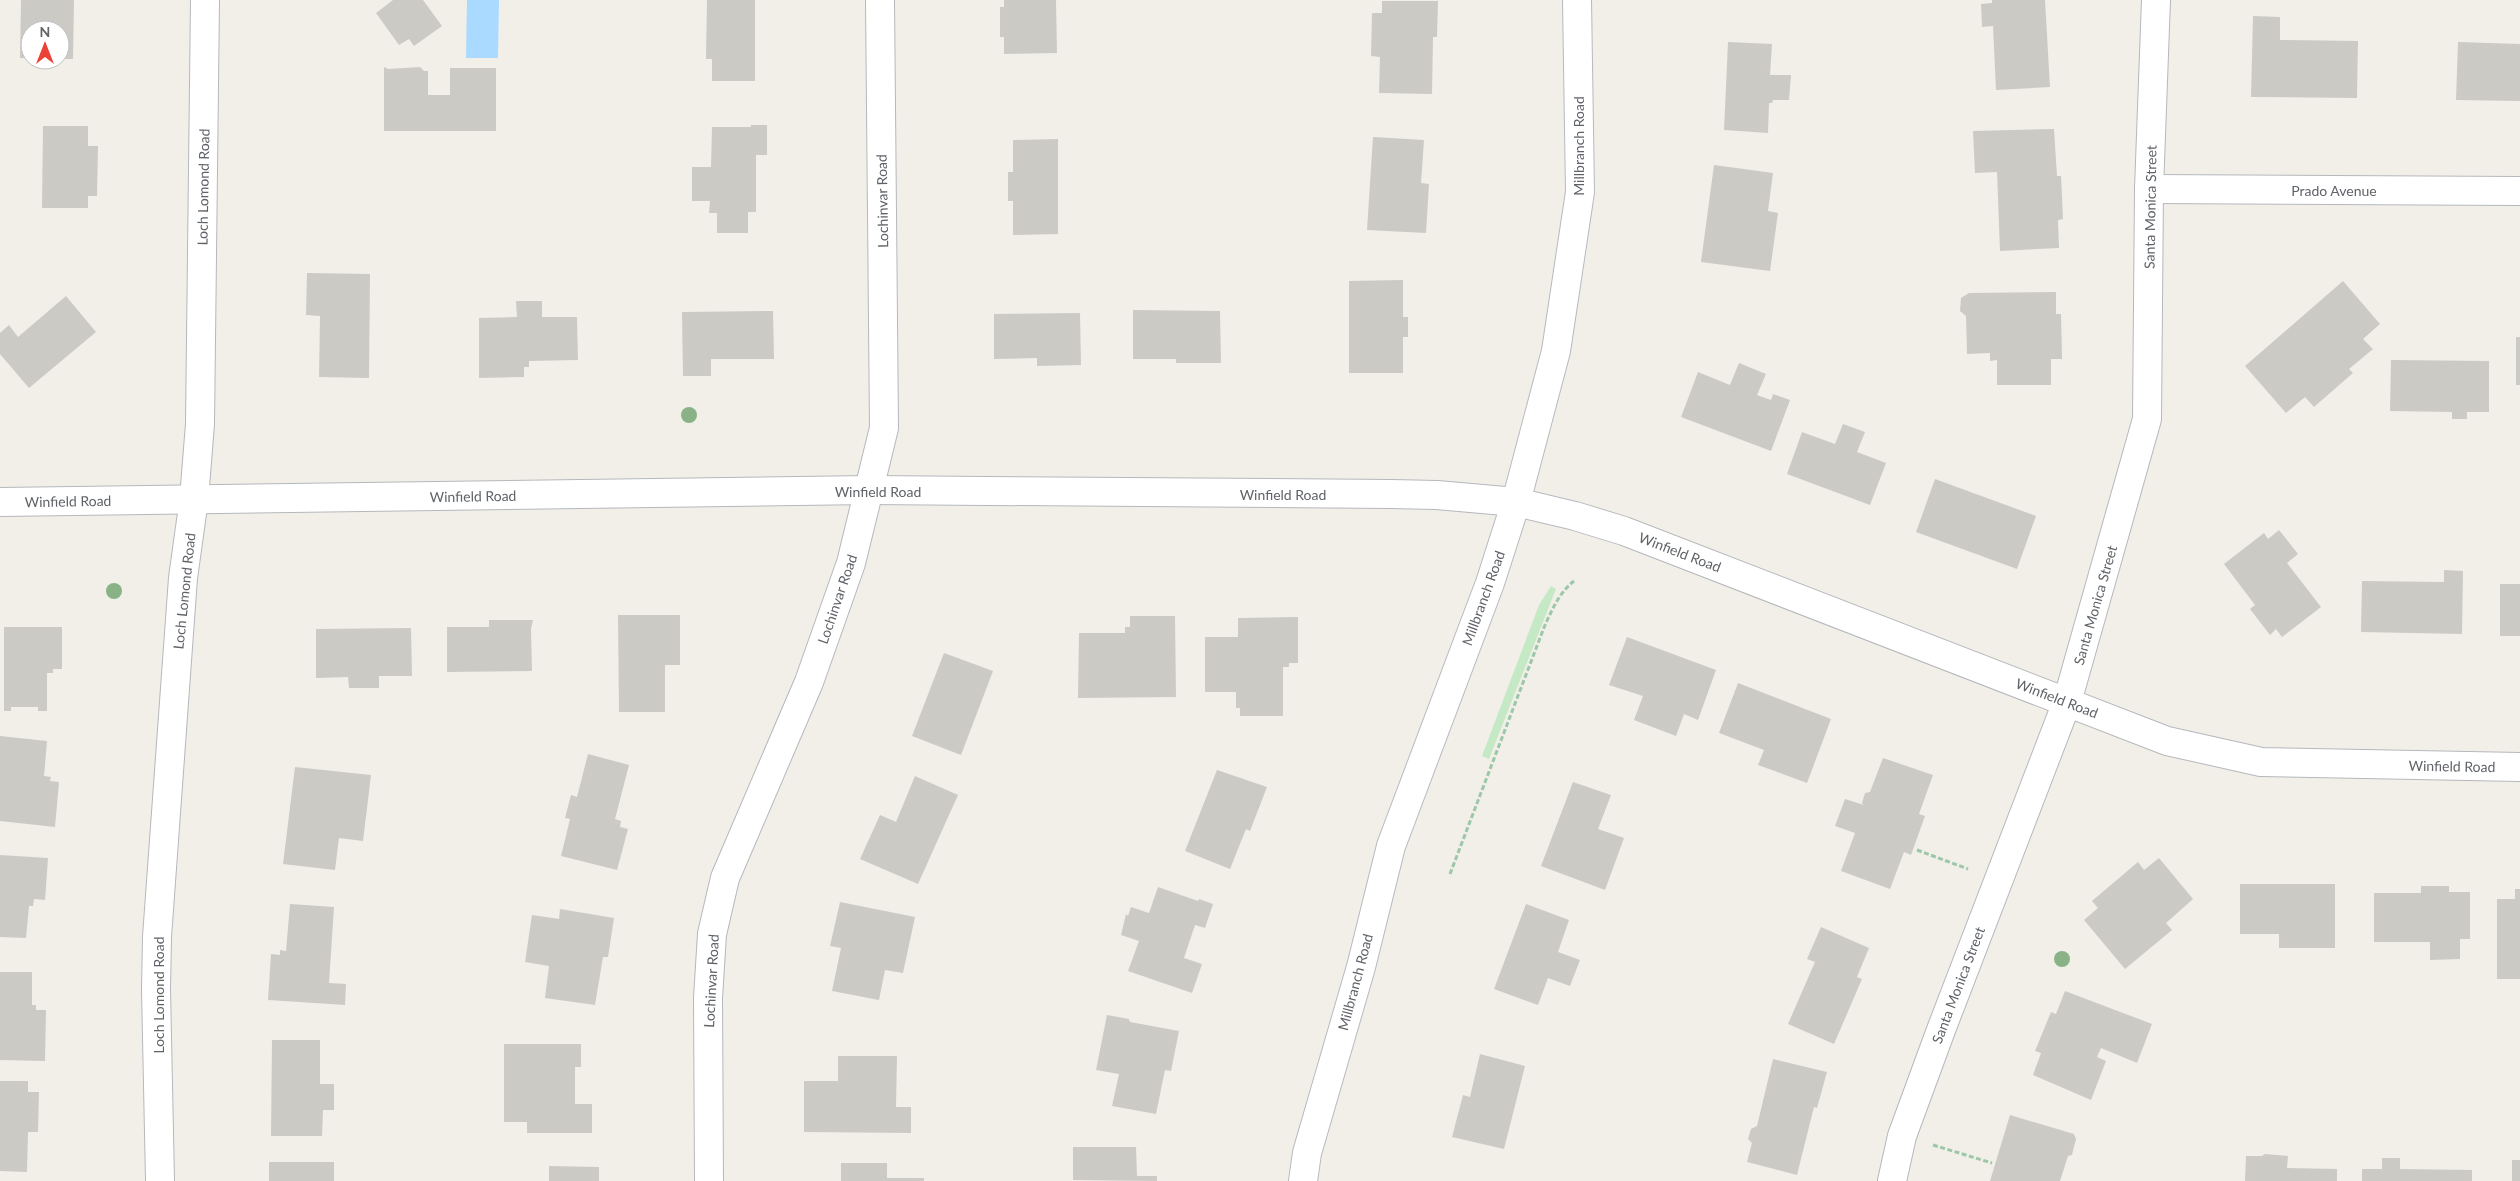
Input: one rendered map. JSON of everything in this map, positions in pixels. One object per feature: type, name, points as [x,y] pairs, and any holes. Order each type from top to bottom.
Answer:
[{"type":"street","name":"Loch Lomond Road","points":[[160,1181],[156,990],[157,937],[183,578],[194,499],[200,414],[205,0]]},
{"type":"street","name":"Lochinvar Road","points":[[708,1181],[708,998],[712,934],[718,904],[725,878],[809,682],[851,563],[884,428],[880,0]]},
{"type":"street","name":"Millbranch Road","points":[[1303,1181],[1307,1153],[1361,967],[1391,846],[1490,583],[1516,502],[1556,351],[1580,192],[1577,0]]},
{"type":"street","name":"Santa Monica Street","points":[[1892,1181],[1902,1136],[2067,702],[2147,419],[2149,189],[2156,0]]},
{"type":"street","name":"Prado Avenue","points":[[2149,189],[2520,191]]},
{"type":"street","name":"Winfield Road","points":[[0,502],[869,490],[1391,494],[1516,502],[1575,516],[1624,531],[2167,740],[2261,762],[2520,767]]},
{"type":"path","points":[[1450,874],[1545,625],[1557,600],[1565,588],[1574,581]]},
{"type":"path","points":[[1917,850],[1998,880]]},
{"type":"path","points":[[1902,1136],[1992,1163]]},
{"type":"green space","points":[[1551,586],[1556,589],[1489,759],[1482,756],[1539,605]]},
{"type":"water","points":[[467,0],[499,0],[498,58],[466,58]]},
{"type":"building","points":[[21,0],[74,0],[73,59],[70,59],[70,20],[21,20]]},
{"type":"building","points":[[393,0],[423,0],[442,26],[414,46],[409,39],[399,45],[376,13]]},
{"type":"building","points":[[707,0],[755,0],[755,81],[712,81],[712,59],[706,59]]},
{"type":"building","points":[[1004,0],[1056,0],[1057,53],[1004,54],[1004,37],[1000,37],[1000,7],[1004,7]]},
{"type":"building","points":[[1992,0],[2045,0],[2050,87],[1996,90],[1993,26],[1982,27],[1981,4],[1992,3]]},
{"type":"building","points":[[1382,1],[1438,1],[1437,37],[1433,37],[1432,94],[1379,93],[1380,57],[1371,56],[1372,13],[1382,13]]},
{"type":"building","points":[[2253,16],[2280,17],[2280,40],[2358,41],[2357,98],[2251,97]]},
{"type":"building","points":[[1728,42],[1772,44],[1770,75],[1791,75],[1789,100],[1773,100],[1772,103],[1769,103],[1768,133],[1724,130]]},
{"type":"building","points":[[2458,42],[2520,44],[2520,101],[2456,100]]},
{"type":"building","points":[[384,67],[388,69],[420,67],[424,71],[428,71],[428,95],[450,95],[450,68],[496,68],[496,131],[384,131]]},
{"type":"building","points":[[751,125],[767,125],[767,155],[756,155],[756,212],[748,212],[748,233],[717,233],[717,213],[709,213],[710,201],[692,201],[692,167],[711,167],[712,127],[751,127]]},
{"type":"building","points":[[43,126],[88,126],[88,146],[98,146],[97,196],[88,196],[88,208],[42,208]]},
{"type":"building","points":[[2054,129],[2057,176],[2061,176],[2063,219],[2058,220],[2059,248],[2000,251],[1997,172],[1975,173],[1973,131]]},
{"type":"building","points":[[1373,137],[1424,140],[1421,183],[1429,184],[1426,233],[1367,230]]},
{"type":"building","points":[[1058,139],[1058,234],[1013,235],[1013,201],[1008,201],[1008,172],[1013,172],[1013,140]]},
{"type":"building","points":[[1714,165],[1773,173],[1768,211],[1778,213],[1770,271],[1701,262]]},
{"type":"building","points":[[307,273],[370,274],[369,378],[319,377],[320,316],[306,315]]},
{"type":"building","points":[[1403,280],[1403,317],[1408,317],[1408,337],[1403,337],[1403,373],[1349,373],[1349,281]]},
{"type":"building","points":[[2343,281],[2380,324],[2363,339],[2373,349],[2349,369],[2353,373],[2314,407],[2305,397],[2286,413],[2245,366]]},
{"type":"building","points":[[2056,292],[2056,314],[2061,314],[2062,359],[2051,359],[2051,385],[1997,385],[1997,360],[1990,361],[1990,353],[1967,354],[1966,316],[1960,311],[1961,298],[1969,293]]},
{"type":"building","points":[[66,296],[96,332],[29,388],[0,354],[0,333],[9,325],[18,337]]},
{"type":"building","points":[[516,301],[542,301],[542,317],[577,317],[578,360],[529,361],[529,367],[524,367],[524,377],[479,378],[479,318],[517,317]]},
{"type":"building","points":[[1133,310],[1220,311],[1221,363],[1176,363],[1176,359],[1133,359]]},
{"type":"building","points":[[773,311],[774,359],[711,359],[711,376],[683,376],[682,312]]},
{"type":"building","points":[[1080,313],[1081,365],[1037,366],[1037,358],[994,359],[994,314]]},
{"type":"building","points":[[2516,337],[2520,337],[2520,385],[2516,385]]},
{"type":"building","points":[[2391,360],[2489,361],[2489,412],[2467,412],[2467,419],[2452,419],[2452,412],[2390,411]]},
{"type":"building","points":[[1739,363],[1766,374],[1757,395],[1771,400],[1773,394],[1790,400],[1771,451],[1681,417],[1698,372],[1730,385]]},
{"type":"building","points":[[1843,424],[1865,432],[1857,452],[1886,463],[1870,505],[1787,474],[1802,432],[1835,444]]},
{"type":"building","points":[[1935,479],[2036,516],[2017,569],[1916,532]]},
{"type":"building","points":[[2279,530],[2298,554],[2287,563],[2321,607],[2282,637],[2276,629],[2270,635],[2250,609],[2255,605],[2224,564],[2264,533],[2268,539]]},
{"type":"building","points":[[2444,570],[2463,571],[2462,634],[2361,632],[2362,581],[2444,582]]},
{"type":"building","points":[[2500,584],[2520,584],[2520,636],[2500,636]]},
{"type":"building","points":[[618,615],[680,615],[680,665],[665,665],[665,712],[619,712]]},
{"type":"building","points":[[1130,616],[1175,616],[1176,697],[1078,698],[1079,633],[1125,633],[1125,627],[1130,627]]},
{"type":"building","points":[[1298,617],[1298,663],[1289,663],[1289,667],[1283,667],[1283,716],[1240,716],[1240,708],[1236,708],[1236,692],[1205,692],[1205,637],[1238,637],[1238,618]]},
{"type":"building","points":[[489,620],[533,620],[531,629],[532,671],[447,672],[447,627],[489,627]]},
{"type":"building","points":[[4,627],[62,627],[62,669],[53,669],[53,673],[47,673],[47,711],[38,711],[38,707],[11,707],[11,711],[4,711]]},
{"type":"building","points":[[411,628],[412,676],[379,676],[379,688],[349,688],[348,677],[316,678],[316,629]]},
{"type":"building","points":[[1627,637],[1716,670],[1698,720],[1684,714],[1676,736],[1634,720],[1643,696],[1609,685]]},
{"type":"building","points":[[944,653],[993,671],[961,755],[912,736]]},
{"type":"building","points":[[1738,683],[1831,719],[1807,783],[1758,765],[1764,750],[1719,733]]},
{"type":"building","points":[[0,736],[47,741],[44,776],[51,777],[50,781],[59,782],[55,827],[0,821]]},
{"type":"building","points":[[588,754],[629,765],[615,819],[621,821],[620,827],[628,829],[617,870],[561,856],[570,819],[565,818],[571,795],[577,797]]},
{"type":"building","points":[[1883,758],[1933,775],[1919,814],[1925,816],[1911,855],[1904,852],[1890,889],[1841,871],[1855,833],[1835,826],[1845,799],[1864,805],[1862,803],[1865,793],[1870,792]]},
{"type":"building","points":[[295,767],[371,775],[363,841],[339,838],[335,870],[283,864]]},
{"type":"building","points":[[1217,770],[1267,787],[1250,831],[1246,829],[1230,869],[1185,851]]},
{"type":"building","points":[[915,776],[958,795],[918,884],[860,859],[880,815],[896,822]]},
{"type":"building","points":[[1573,782],[1611,795],[1598,829],[1624,838],[1605,890],[1541,866]]},
{"type":"building","points":[[0,855],[48,858],[45,900],[34,899],[33,906],[29,906],[26,938],[0,937]]},
{"type":"building","points":[[2159,858],[2193,899],[2166,923],[2172,930],[2125,969],[2084,920],[2098,908],[2092,901],[2138,862],[2144,870]]},
{"type":"building","points":[[2240,884],[2335,884],[2335,948],[2279,948],[2279,934],[2240,934]]},
{"type":"building","points":[[2421,886],[2449,886],[2449,892],[2470,892],[2470,939],[2460,939],[2460,959],[2430,960],[2430,942],[2374,942],[2374,893],[2421,893]]},
{"type":"building","points":[[1158,887],[1198,901],[1199,899],[1213,904],[1205,928],[1195,925],[1184,958],[1202,964],[1192,993],[1128,971],[1139,941],[1121,935],[1126,914],[1128,916],[1131,907],[1149,913]]},
{"type":"building","points":[[2515,889],[2520,889],[2520,979],[2497,979],[2497,899],[2515,899]]},
{"type":"building","points":[[840,902],[915,917],[903,973],[885,970],[879,1000],[832,991],[841,948],[830,946]]},
{"type":"building","points":[[290,904],[334,907],[329,983],[346,984],[345,1005],[268,1000],[271,954],[280,955],[280,950],[286,951]]},
{"type":"building","points":[[1526,904],[1569,920],[1558,952],[1580,960],[1570,986],[1548,978],[1538,1005],[1494,989]]},
{"type":"building","points":[[560,909],[614,918],[608,957],[603,957],[595,1005],[545,998],[549,966],[525,962],[532,915],[559,919]]},
{"type":"building","points":[[1821,927],[1869,948],[1857,977],[1862,979],[1834,1044],[1788,1024],[1815,962],[1807,959]]},
{"type":"building","points":[[0,972],[32,972],[32,1005],[36,1005],[36,1010],[46,1010],[45,1061],[0,1060]]},
{"type":"building","points":[[2065,991],[2152,1024],[2137,1063],[2101,1048],[2097,1057],[2106,1061],[2091,1100],[2033,1075],[2041,1053],[2035,1051],[2051,1012],[2056,1014]]},
{"type":"building","points":[[1107,1015],[1129,1019],[1130,1022],[1179,1031],[1171,1071],[1165,1070],[1156,1114],[1112,1106],[1119,1074],[1096,1070]]},
{"type":"building","points":[[272,1040],[320,1040],[320,1084],[334,1084],[334,1110],[323,1110],[322,1136],[271,1136]]},
{"type":"building","points":[[504,1044],[581,1044],[581,1067],[575,1067],[575,1104],[592,1104],[592,1133],[527,1133],[527,1122],[504,1122]]},
{"type":"building","points":[[1480,1054],[1525,1066],[1504,1149],[1452,1137],[1463,1095],[1470,1097]]},
{"type":"building","points":[[838,1056],[897,1056],[896,1107],[911,1107],[911,1133],[804,1132],[804,1081],[838,1081]]},
{"type":"building","points":[[1773,1059],[1827,1072],[1817,1108],[1814,1107],[1797,1175],[1747,1162],[1752,1143],[1748,1139],[1751,1129],[1757,1126]]},
{"type":"building","points":[[0,1081],[28,1081],[28,1092],[39,1092],[38,1132],[28,1132],[27,1172],[0,1171]]},
{"type":"building","points":[[2010,1115],[2074,1134],[2076,1139],[2072,1155],[2068,1156],[2060,1181],[1990,1181]]},
{"type":"building","points":[[1073,1147],[1136,1147],[1137,1176],[1157,1176],[1157,1181],[1073,1180]]},
{"type":"building","points":[[2265,1154],[2288,1156],[2287,1168],[2337,1169],[2337,1181],[2245,1181],[2246,1156],[2262,1156]]},
{"type":"building","points":[[2382,1158],[2400,1158],[2400,1169],[2472,1170],[2472,1181],[2362,1181],[2362,1169],[2382,1169]]},
{"type":"building","points":[[2512,1160],[2520,1160],[2520,1181],[2512,1181]]},
{"type":"building","points":[[269,1162],[334,1162],[334,1181],[269,1181]]},
{"type":"building","points":[[841,1163],[887,1163],[887,1178],[924,1178],[924,1181],[841,1181]]},
{"type":"building","points":[[549,1166],[599,1167],[599,1181],[549,1181]]}]
